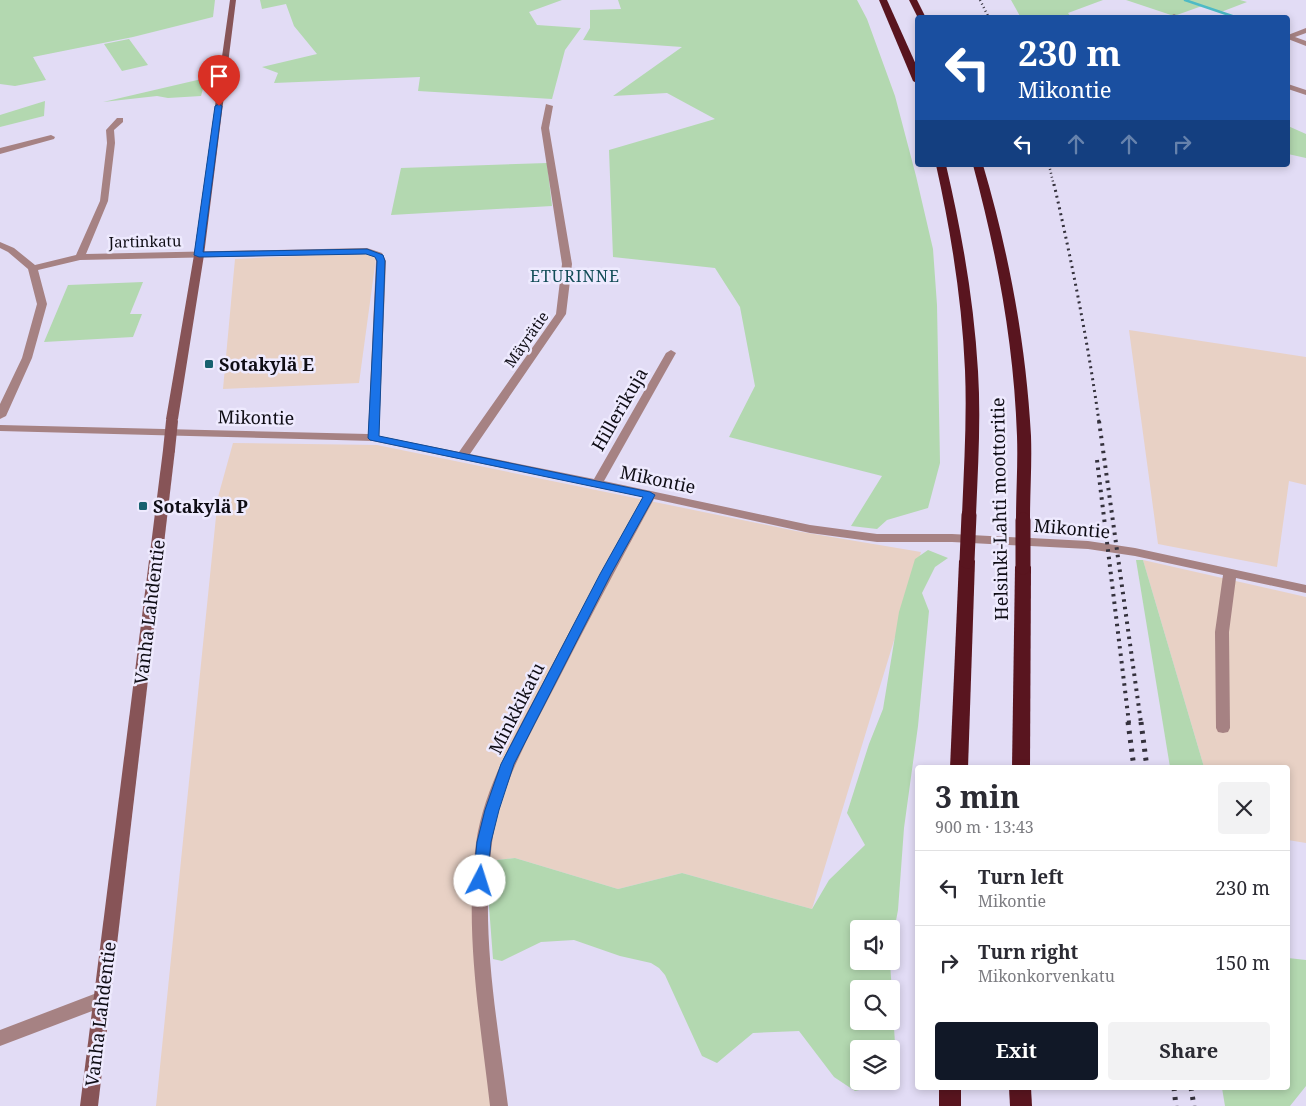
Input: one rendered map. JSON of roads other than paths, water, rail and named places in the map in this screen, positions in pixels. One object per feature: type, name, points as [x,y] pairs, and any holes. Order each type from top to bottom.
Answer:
[{"type":"highway","points":[[884,0],[915,74]]},
{"type":"highway","points":[[913,0],[920,15]]},
{"type":"highway","name":"Helsinki-Lahti moottoritie","points":[[941,167],[961,277],[970,349],[972,432],[959,765]]},
{"type":"highway","name":"Helsinki-Lahti moottoritie","points":[[978,167],[1006,280],[1017,355],[1024,436],[1021,765]]},
{"type":"highway","points":[[950,1090],[950,1106]]},
{"type":"highway","points":[[1020,1090],[1021,1106]]},
{"type":"main road","name":"Vanha Lahdentie","points":[[89,1106],[172,419],[199,255],[233,0]]},
{"type":"street","points":[[1290,36],[1306,30]]},
{"type":"street","points":[[1290,38],[1306,44]]},
{"type":"street","points":[[1290,87],[1306,93]]},
{"type":"street","name":"Mäyrätie","points":[[463,455],[561,314],[567,264],[545,128],[549,106]]},
{"type":"street","points":[[80,257],[104,201],[111,143],[110,130],[120,120]]},
{"type":"street","points":[[0,151],[51,137]]},
{"type":"street","points":[[0,246],[11,250],[33,268],[42,304],[27,358],[0,416]]},
{"type":"street","name":"Jartinkatu","points":[[33,268],[80,257],[367,251],[379,255],[381,261],[374,438]]},
{"type":"street","name":"Hillerikuja","points":[[597,483],[671,353]]},
{"type":"street","name":"Mikontie","points":[[0,428],[374,438],[463,455],[810,529],[877,538],[972,539],[1088,545],[1135,552],[1306,589]]},
{"type":"street","name":"Minkkikatu","points":[[499,1106],[483,971],[479,895],[480,868],[486,834],[508,764],[606,574],[650,495]]},
{"type":"street","points":[[1223,728],[1222,632],[1230,572]]},
{"type":"street","points":[[0,1038],[102,999]]},
{"type":"waterway","points":[[1185,0],[1229,15]]},
{"type":"railway","points":[[980,0],[988,15]]},
{"type":"railway","points":[[1049,167],[1054,186]]},
{"type":"railway","points":[[1054,184],[1079,303],[1099,422]]},
{"type":"railway","points":[[1099,421],[1141,723]]},
{"type":"railway","points":[[1097,460],[1129,723]]},
{"type":"railway","points":[[1128,722],[1134,765]]},
{"type":"railway","points":[[1141,722],[1147,765]]},
{"type":"railway","points":[[1174,1090],[1176,1106]]},
{"type":"railway","points":[[1191,1090],[1194,1106]]},
{"type":"place","name":"Sotakylä E","points":[[209,364]]},
{"type":"place","name":"Sotakylä P","points":[[143,506]]},
{"type":"district","name":"ETURINNE","points":[[575,276]]}]
